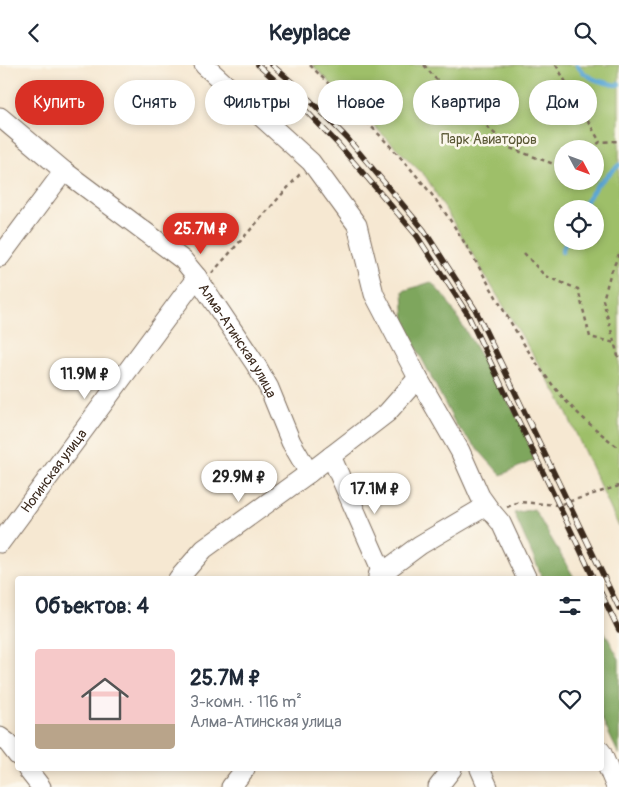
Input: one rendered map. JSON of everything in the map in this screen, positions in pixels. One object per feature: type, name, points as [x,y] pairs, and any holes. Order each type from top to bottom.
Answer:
[{"type":"street","points":[[204,65],[311,162],[357,225],[374,294],[490,509],[502,523],[526,576]]},
{"type":"street","name":"Алма-Атинская улица","points":[[0,117],[64,171],[183,260],[200,281],[256,365],[291,442],[309,473]]},
{"type":"street","points":[[0,257],[64,171]]},
{"type":"street","name":"Ногинская улица","points":[[1,539],[200,281]]},
{"type":"street","points":[[181,576],[204,549],[309,473],[387,413],[418,378]]},
{"type":"street","points":[[330,456],[380,567],[378,576]]},
{"type":"street","points":[[379,576],[420,545],[490,509]]},
{"type":"street","points":[[604,758],[616,787]]},
{"type":"street","points":[[28,771],[40,787]]},
{"type":"street","points":[[231,787],[243,771]]},
{"type":"street","points":[[438,787],[450,771]]},
{"type":"street","points":[[481,771],[488,787]]},
{"type":"path","points":[[310,65],[406,164],[448,217],[522,341],[555,388],[577,412],[619,447]]},
{"type":"path","points":[[424,65],[434,77],[510,148],[554,164]]},
{"type":"path","points":[[556,65],[599,140]]},
{"type":"path","points":[[604,142],[619,141]]},
{"type":"path","points":[[200,281],[311,162]]},
{"type":"path","points":[[524,253],[545,276],[578,289],[590,337],[615,343]]},
{"type":"path","points":[[619,254],[610,275],[603,300],[619,360]]},
{"type":"path","points":[[490,509],[519,501],[558,505],[619,487]]},
{"type":"green space","name":"Парк Авиаторов","points":[[312,65],[619,65],[619,527],[562,403],[426,177],[373,125],[403,125],[403,80],[327,80]]},
{"type":"green space","points":[[431,282],[447,300],[522,425],[534,460],[501,475],[456,425],[405,326],[403,291]]},
{"type":"green space","points":[[534,509],[573,576],[542,576],[514,513]]},
{"type":"green space","points":[[604,631],[619,659],[619,755],[604,723]]},
{"type":"waterway","points":[[577,65],[585,74],[594,79],[605,83],[619,84]]},
{"type":"waterway","points":[[587,200],[597,185],[619,165]]},
{"type":"railway","points":[[258,65],[286,90],[339,145],[417,236],[467,313],[593,576]]},
{"type":"railway","points":[[272,65],[293,83],[347,138],[424,230],[475,309],[604,576]]},
{"type":"railway","points":[[604,577],[619,608]]},
{"type":"railway","points":[[604,599],[619,630]]}]
